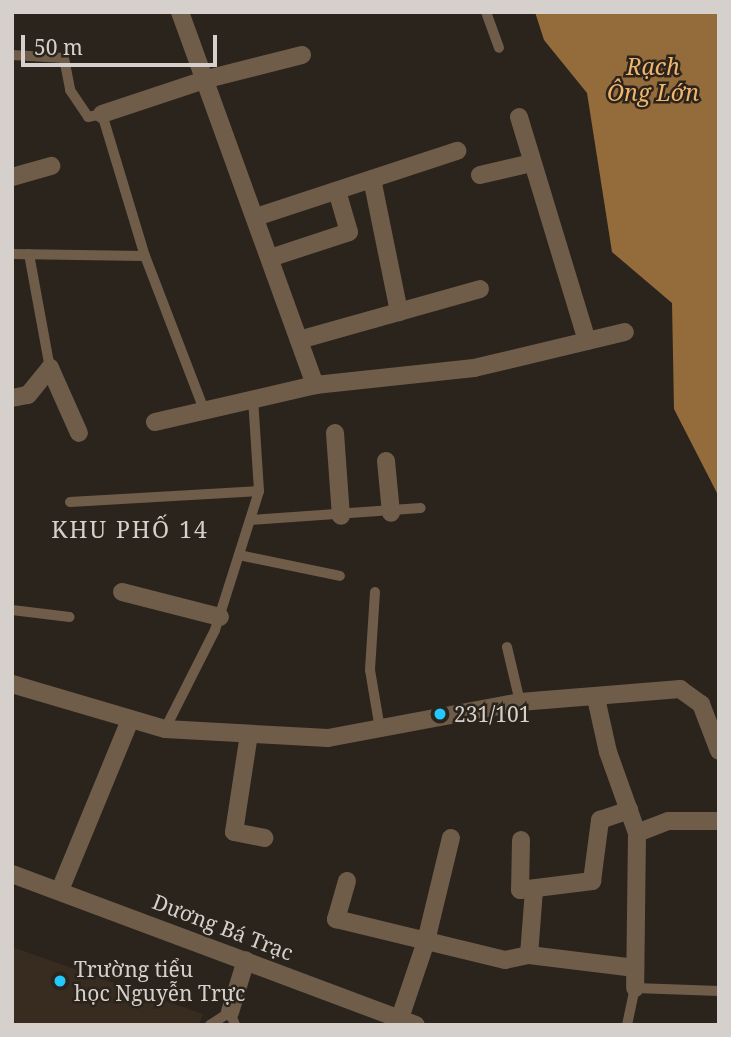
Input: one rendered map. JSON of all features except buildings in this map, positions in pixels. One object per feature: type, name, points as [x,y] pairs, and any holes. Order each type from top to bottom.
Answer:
[{"type":"street","points":[[180,12],[207,79],[315,385]]},
{"type":"street","points":[[102,114],[207,79],[302,55]]},
{"type":"street","points":[[519,117],[587,341]]},
{"type":"street","points":[[256,217],[457,151]]},
{"type":"street","points":[[480,175],[533,163]]},
{"type":"street","points":[[12,177],[51,166]]},
{"type":"street","points":[[372,179],[399,312]]},
{"type":"street","points":[[270,258],[349,232],[337,191]]},
{"type":"street","points":[[299,340],[480,289]]},
{"type":"street","points":[[155,422],[315,385],[474,368],[625,332]]},
{"type":"street","points":[[12,398],[28,395],[50,368],[79,433]]},
{"type":"street","points":[[335,433],[341,516]]},
{"type":"street","points":[[386,461],[391,513]]},
{"type":"street","points":[[122,592],[220,617]]},
{"type":"street","points":[[12,684],[165,729],[328,738],[520,702],[596,698],[680,689],[701,704],[719,751]]},
{"type":"street","points":[[596,698],[608,752],[637,833],[635,988]]},
{"type":"street","points":[[60,890],[130,720]]},
{"type":"street","points":[[248,734],[234,832],[264,838]]},
{"type":"street","points":[[521,840],[520,890],[592,881],[600,820],[629,810]]},
{"type":"street","points":[[637,833],[668,821],[719,821]]},
{"type":"street","points":[[408,1021],[451,838]]},
{"type":"street","name":"Dương Bá Trạc","points":[[12,874],[408,1021]]},
{"type":"street","points":[[347,881],[336,919],[505,960],[529,955],[635,968]]},
{"type":"street","points":[[529,955],[534,890]]},
{"type":"street","points":[[232,1018],[246,960]]},
{"type":"lane","points":[[485,12],[499,48]]},
{"type":"lane","points":[[12,55],[64,58],[69,90],[88,117],[102,114],[145,256],[204,410]]},
{"type":"lane","points":[[12,254],[145,256]]},
{"type":"lane","points":[[29,254],[50,368]]},
{"type":"lane","points":[[165,729],[220,617],[259,491],[253,398]]},
{"type":"lane","points":[[70,502],[259,491]]},
{"type":"lane","points":[[250,520],[391,513],[421,508]]},
{"type":"lane","points":[[239,555],[340,576]]},
{"type":"lane","points":[[375,592],[370,670],[380,729]]},
{"type":"lane","points":[[12,610],[70,617]]},
{"type":"lane","points":[[508,647],[520,702]]},
{"type":"lane","points":[[627,1025],[635,988],[719,991]]},
{"type":"lane","points":[[210,1025],[232,1018]]},
{"type":"shaded area","name":"Trường tiểu học Nguyễn Trực","points":[[12,947],[203,1014],[199,1025],[12,1025]]},
{"type":"water","name":"Rạch Ông Lớn","points":[[535,12],[719,12],[719,497],[674,409],[672,303],[612,252],[587,93],[544,40]]},
{"type":"place","name":"231/101","points":[[440,714]]},
{"type":"place","name":"Trường tiểu học Nguyễn Trực","points":[[60,981]]},
{"type":"district","name":"KHU PHỐ 14","points":[[130,529]]}]
